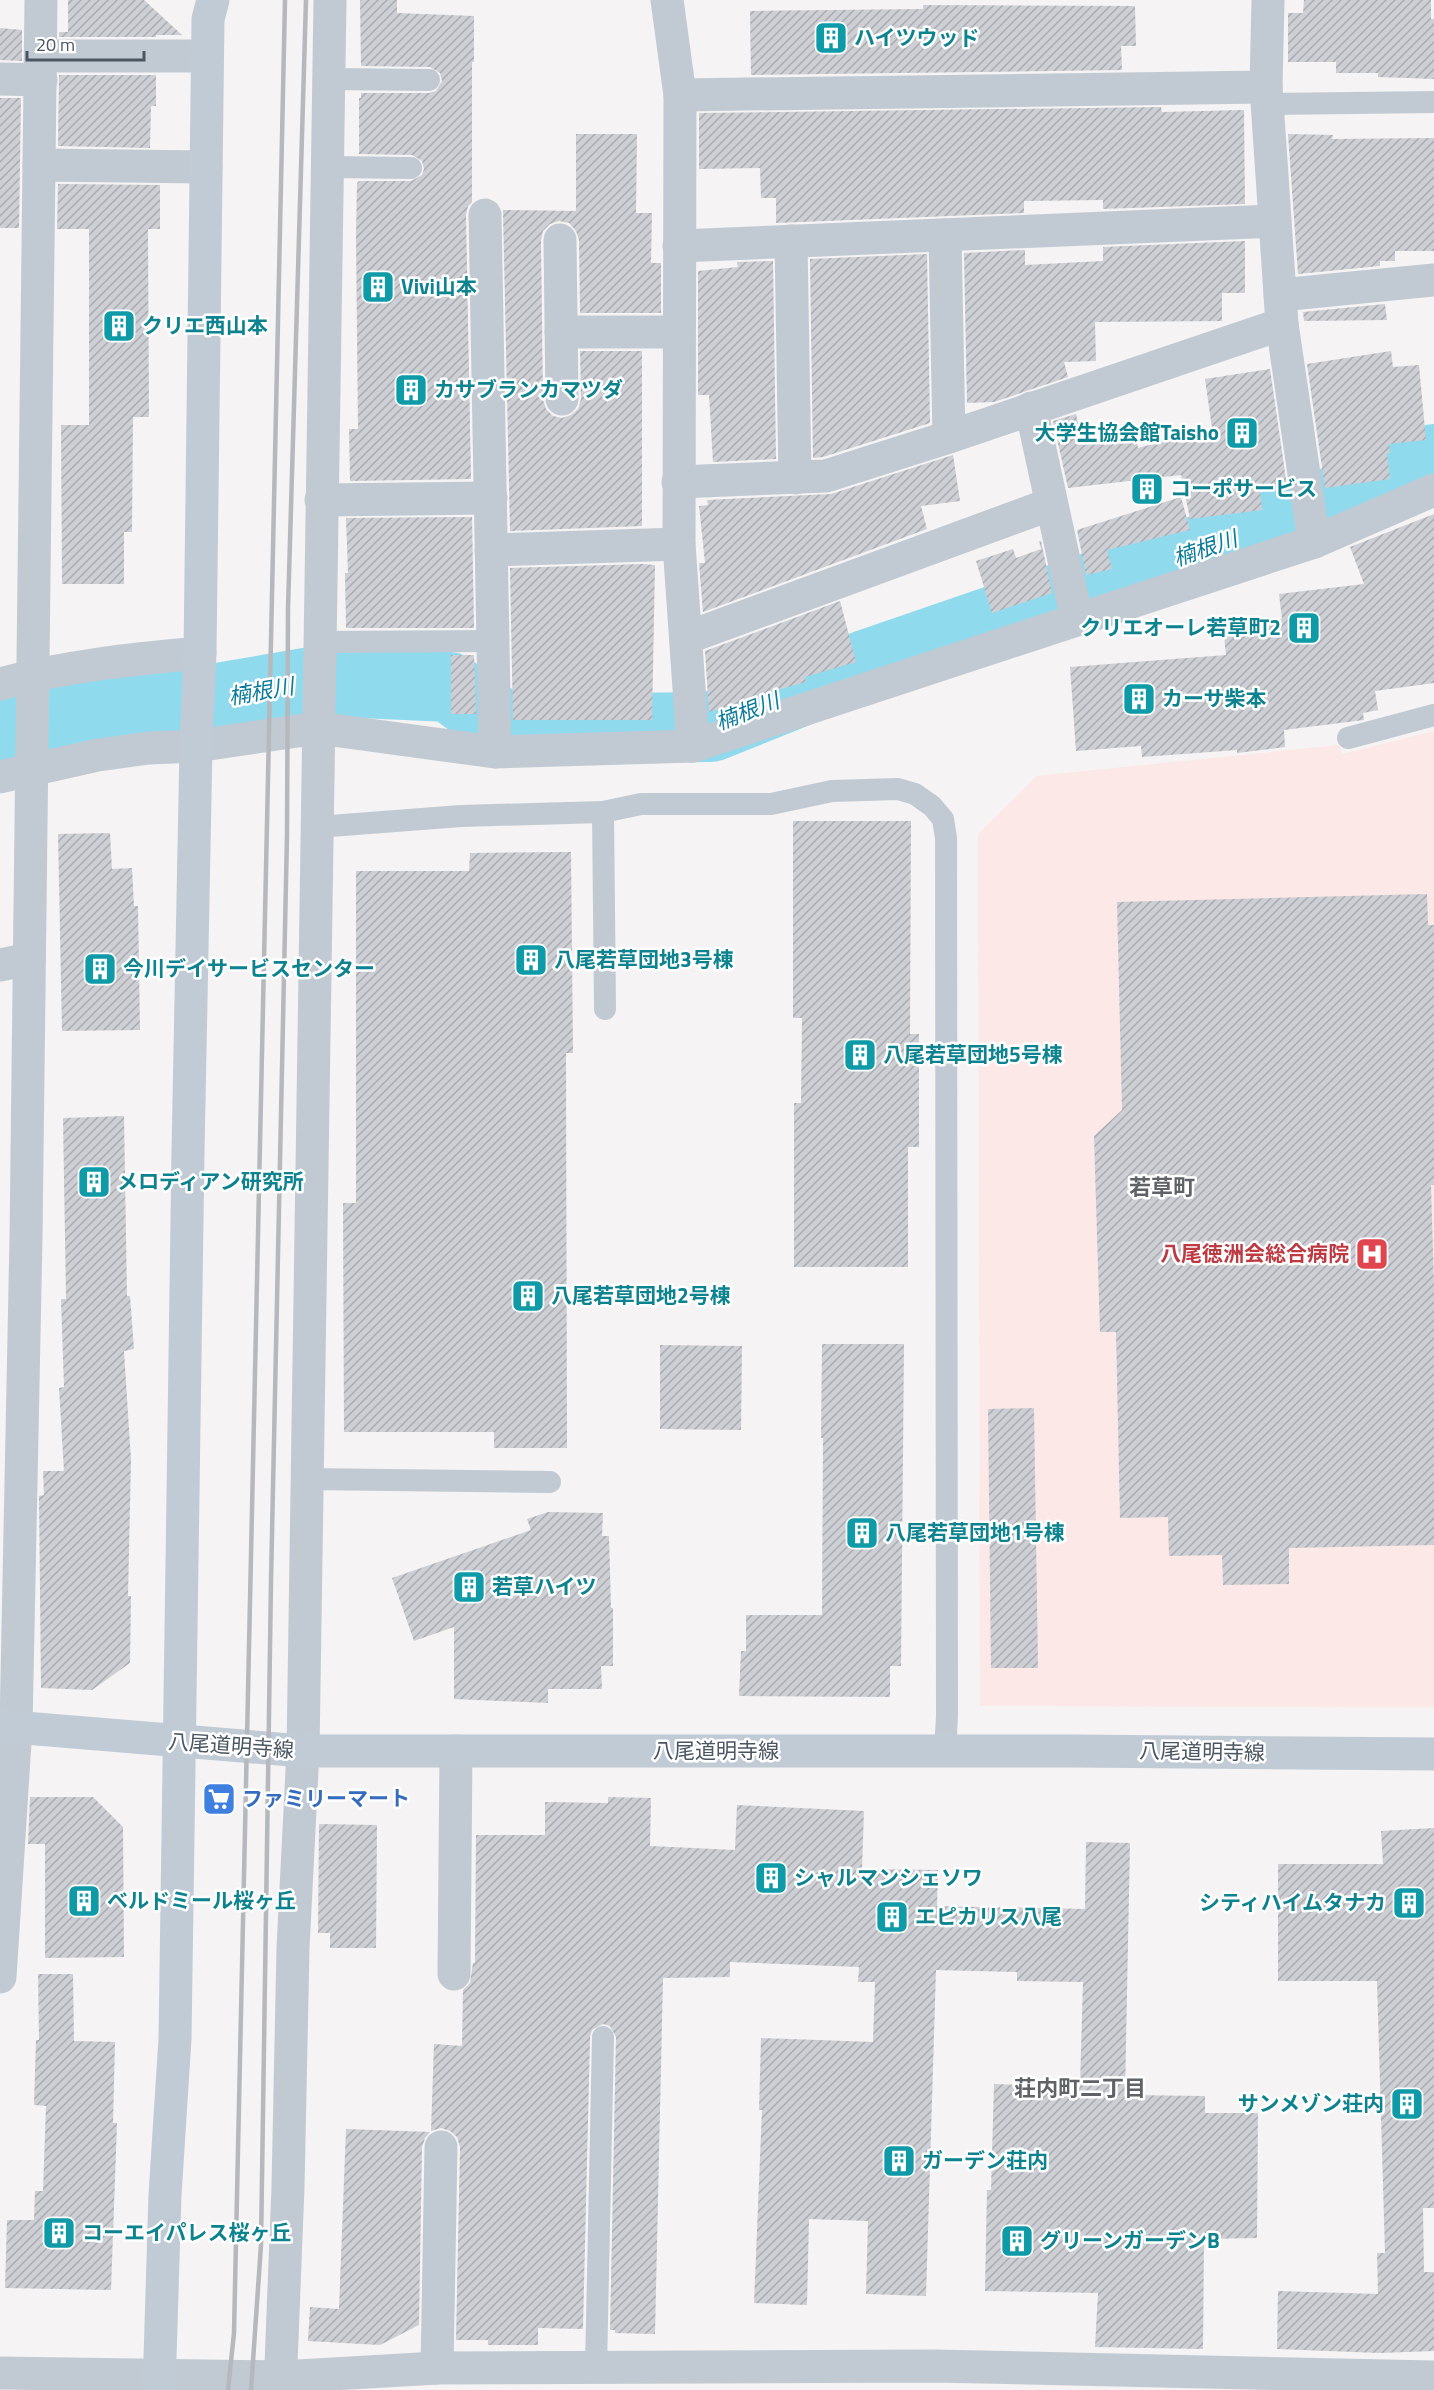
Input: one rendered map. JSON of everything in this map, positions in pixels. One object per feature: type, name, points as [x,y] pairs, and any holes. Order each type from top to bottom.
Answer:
[{"type":"street","points":[[0,1976],[8,1726],[15,962],[32,769],[41,0]]},
{"type":"street","points":[[160,2382],[165,2195],[175,2039],[196,744],[200,655],[207,56],[208,19],[213,0]]},
{"type":"street","points":[[280,2384],[288,2187],[293,1948],[303,1751],[330,0]]},
{"type":"street","points":[[667,0],[680,96],[679,544],[693,746]]},
{"type":"street","points":[[1268,0],[1266,96],[1281,310],[1314,542]]},
{"type":"street","points":[[0,79],[41,68],[207,56]]},
{"type":"street","points":[[680,96],[1266,96]]},
{"type":"street","points":[[39,165],[206,167]]},
{"type":"street","points":[[485,215],[495,752]]},
{"type":"street","points":[[679,246],[1275,221]]},
{"type":"street","points":[[945,235],[948,437]]},
{"type":"street","points":[[560,240],[562,399]]},
{"type":"street","points":[[791,241],[795,478]]},
{"type":"street","points":[[678,483],[826,476],[1031,408],[1281,310],[1434,280]]},
{"type":"street","points":[[561,332],[678,332]]},
{"type":"street","points":[[1031,408],[1077,620]]},
{"type":"street","points":[[0,777],[98,755],[196,744],[318,715],[495,752],[693,746],[1314,542],[1434,490]]},
{"type":"street","points":[[321,500],[490,498]]},
{"type":"street","points":[[686,638],[1051,504]]},
{"type":"street","points":[[492,550],[679,544]]},
{"type":"street","points":[[0,684],[140,658],[200,655]]},
{"type":"street","name":"八尾道明寺線","points":[[8,1726],[303,1751],[1434,1754]]},
{"type":"street","points":[[454,1974],[456,1750]]},
{"type":"street","points":[[437,2368],[441,2147]]},
{"type":"street","points":[[0,2373],[160,2382],[280,2384],[437,2368],[526,2379],[596,2368],[1052,2380],[1246,2381],[1434,2377]]},
{"type":"lane","points":[[328,79],[429,80]]},
{"type":"lane","points":[[1266,96],[1434,102]]},
{"type":"lane","points":[[327,167],[411,168]]},
{"type":"lane","points":[[319,654],[493,641]]},
{"type":"lane","points":[[1348,738],[1434,715]]},
{"type":"lane","points":[[317,827],[461,816],[603,812],[641,804],[771,804],[832,791],[898,789],[915,794],[932,806],[944,819],[946,838],[947,1716],[945,1751]]},
{"type":"lane","points":[[603,812],[605,1009]]},
{"type":"lane","points":[[306,1479],[550,1482]]},
{"type":"lane","points":[[596,2368],[603,2037]]},
{"type":"shaded area","points":[[1434,731],[1434,1707],[980,1706],[978,834],[1037,776],[1339,745],[1342,754]]},
{"type":"green space","points":[[346,656],[446,656],[445,717],[345,706]]},
{"type":"building","points":[[68,0],[144,0],[182,35],[59,37],[59,32],[68,32]]},
{"type":"building","points":[[360,0],[397,0],[397,13],[474,16],[472,202],[468,206],[466,215],[471,479],[350,481],[349,429],[358,429],[357,183],[359,181],[411,181],[422,175],[424,169],[422,161],[412,155],[359,154],[359,98],[361,98],[361,93],[429,93],[436,91],[442,81],[440,73],[430,67],[361,66]]},
{"type":"building","points":[[1304,0],[1431,0],[1431,19],[1434,19],[1434,79],[1378,77],[1378,73],[1336,73],[1336,62],[1288,62],[1288,13],[1303,13]]},
{"type":"building","points":[[923,5],[1135,6],[1136,46],[1121,46],[1122,70],[751,75],[750,11],[923,9]]},
{"type":"building","points":[[0,28],[22,30],[22,61],[0,60]]},
{"type":"building","points":[[59,75],[156,75],[156,106],[151,106],[150,148],[58,146]]},
{"type":"building","points":[[0,98],[21,98],[19,228],[0,228]]},
{"type":"building","points":[[1161,107],[1162,112],[1244,110],[1245,204],[1103,209],[1103,200],[1024,201],[1024,213],[776,223],[776,198],[761,198],[760,168],[699,169],[699,113]]},
{"type":"building","points":[[576,134],[637,134],[636,213],[652,213],[651,263],[661,263],[661,313],[580,313],[579,240],[576,231],[569,223],[559,221],[550,224],[543,231],[541,240],[543,400],[546,409],[553,416],[562,418],[578,409],[581,399],[580,351],[642,351],[642,526],[510,531],[503,210],[576,211]]},
{"type":"building","points":[[1288,134],[1333,135],[1332,139],[1434,138],[1434,251],[1395,251],[1395,261],[1380,261],[1380,266],[1298,274]]},
{"type":"building","points":[[58,184],[160,185],[160,229],[148,229],[149,417],[133,417],[132,532],[124,532],[124,584],[62,584],[61,425],[89,425],[89,229],[57,229]]},
{"type":"building","points":[[1245,241],[1245,293],[1222,293],[1222,321],[1095,322],[1096,361],[1064,362],[1068,377],[994,402],[967,403],[964,253],[1025,250],[1025,265],[1103,261],[1103,247]]},
{"type":"building","points":[[927,254],[930,423],[823,457],[813,458],[810,259]]},
{"type":"building","points":[[773,261],[776,459],[713,462],[709,395],[698,395],[698,271],[738,267],[737,262]]},
{"type":"building","points":[[1385,304],[1387,320],[1304,321],[1303,312]]},
{"type":"building","points":[[1391,351],[1393,367],[1419,365],[1426,440],[1389,444],[1390,453],[1387,453],[1390,479],[1325,488],[1307,364]]},
{"type":"building","points":[[1270,369],[1287,486],[1260,491],[1262,510],[1190,519],[1181,475],[1068,488],[1053,421],[1076,414],[1083,445],[1135,432],[1138,448],[1212,428],[1205,379]]},
{"type":"building","points":[[953,455],[960,501],[921,506],[927,529],[703,612],[699,563],[705,563],[699,506],[708,505],[707,500],[831,494]]},
{"type":"building","points":[[1181,497],[1190,530],[1107,550],[1112,569],[1086,575],[1077,530]]},
{"type":"building","points":[[1434,514],[1434,683],[1375,691],[1378,710],[1363,713],[1364,720],[1284,730],[1285,747],[1237,753],[1237,750],[1142,757],[1141,746],[1076,751],[1070,667],[1226,655],[1223,626],[1282,619],[1279,594],[1364,584],[1350,547]]},
{"type":"building","points":[[472,517],[474,628],[346,628],[345,573],[348,573],[346,518]]},
{"type":"building","points":[[1039,541],[1041,541],[1052,593],[992,613],[976,561],[1013,549],[1016,558],[1041,549]]},
{"type":"building","points":[[655,565],[652,720],[513,720],[510,568]]},
{"type":"building","points":[[840,601],[856,662],[805,677],[806,682],[766,693],[767,696],[709,712],[705,651]]},
{"type":"building","points":[[451,655],[474,655],[476,714],[451,714]]},
{"type":"building","name":"八尾若草団地5号棟","points":[[793,821],[911,821],[910,1034],[919,1034],[919,1147],[908,1147],[908,1267],[794,1267],[794,1103],[801,1103],[802,1018],[793,1018]]},
{"type":"building","name":"今川デイサービスセンター","points":[[110,833],[112,869],[132,868],[134,906],[138,906],[140,1030],[62,1031],[58,834]]},
{"type":"building","points":[[571,852],[573,1053],[566,1053],[567,1448],[494,1448],[494,1432],[344,1432],[343,1203],[356,1203],[356,871],[469,871],[470,853]]},
{"type":"building","points":[[1427,894],[1428,925],[1434,925],[1434,1185],[1431,1185],[1434,1285],[1434,1545],[1289,1548],[1289,1584],[1223,1585],[1222,1555],[1169,1556],[1168,1517],[1120,1518],[1116,1332],[1100,1332],[1094,1136],[1122,1110],[1117,902]]},
{"type":"building","points":[[124,1116],[127,1296],[130,1296],[134,1349],[124,1351],[131,1460],[128,1596],[131,1596],[130,1663],[92,1690],[41,1688],[39,1496],[44,1495],[43,1471],[64,1471],[59,1388],[64,1387],[61,1299],[66,1299],[63,1118]]},
{"type":"building","name":"八尾若草団地1号棟","points":[[822,1344],[904,1344],[901,1666],[890,1666],[890,1697],[739,1696],[741,1651],[746,1651],[746,1615],[822,1615]]},
{"type":"building","points":[[660,1345],[742,1346],[741,1430],[660,1429]]},
{"type":"building","points":[[1034,1408],[1038,1668],[991,1668],[988,1409]]},
{"type":"building","points":[[548,1512],[603,1513],[602,1536],[609,1536],[613,1666],[601,1666],[602,1689],[548,1689],[548,1703],[454,1699],[454,1627],[414,1641],[392,1578],[531,1530],[527,1519]]},
{"type":"building","name":"ベルドミール桜ヶ丘","points":[[30,1797],[93,1797],[123,1827],[124,1957],[45,1958],[45,1844],[28,1844]]},
{"type":"building","points":[[608,1797],[651,1798],[650,1846],[735,1850],[737,1805],[864,1811],[862,1869],[938,1870],[937,1906],[1085,1909],[1086,1842],[1130,1843],[1125,2095],[1205,2096],[1205,2113],[1258,2113],[1257,2238],[1204,2239],[1203,2349],[1095,2347],[1098,2293],[985,2291],[987,2190],[991,2190],[994,2084],[1080,2087],[1083,1982],[1017,1981],[1017,1972],[936,1970],[926,2296],[866,2294],[868,2221],[809,2219],[807,2305],[754,2303],[762,2110],[759,2110],[761,2038],[873,2042],[875,1982],[858,1982],[859,1967],[730,1962],[730,1977],[663,1978],[655,2334],[615,2333],[615,2330],[610,2330],[616,2037],[610,2026],[603,2024],[592,2030],[590,2037],[583,2329],[538,2328],[538,2345],[488,2345],[488,2340],[456,2340],[460,2147],[457,2137],[450,2131],[441,2128],[431,2131],[434,2044],[462,2046],[463,1990],[470,1983],[473,1963],[475,1963],[476,1835],[545,1835],[545,1802],[608,1803]]},
{"type":"building","points":[[319,1824],[377,1825],[376,1948],[330,1948],[330,1933],[318,1933]]},
{"type":"building","points":[[1434,1828],[1434,2208],[1423,2208],[1424,2272],[1434,2272],[1434,2351],[1379,2353],[1277,2349],[1278,2291],[1378,2294],[1377,2253],[1385,2253],[1377,1981],[1278,1981],[1278,1864],[1383,1864],[1381,1831]]},
{"type":"building","points":[[38,1974],[73,1974],[74,2041],[115,2042],[113,2123],[117,2123],[111,2290],[5,2288],[7,2220],[34,2220],[35,2191],[43,2191],[46,2106],[34,2105],[36,2040],[39,2040]]},
{"type":"building","points":[[346,2129],[430,2132],[422,2147],[419,2325],[380,2345],[308,2341],[310,2307],[339,2309]]},
{"type":"waterway","name":"楠根川","points":[[0,731],[91,710],[182,704],[317,681],[449,687],[508,729],[711,727],[868,664],[1299,516],[1434,459]]},
{"type":"railway","points":[[228,2390],[234,2333],[285,0]]},
{"type":"railway","points":[[251,2390],[261,2245],[271,1581],[287,835],[288,609],[306,0]]},
{"type":"place","name":"ハイツウッド","points":[[831,38]]},
{"type":"place","name":"Vivi山本","points":[[378,287]]},
{"type":"place","name":"クリエ西山本","points":[[119,326]]},
{"type":"place","name":"カサブランカマツダ","points":[[411,390]]},
{"type":"place","name":"大学生協会館Taisho","points":[[1242,433]]},
{"type":"place","name":"コーポサービス","points":[[1147,489]]},
{"type":"place","name":"クリエオーレ若草町2","points":[[1304,628]]},
{"type":"place","name":"カーサ柴本","points":[[1139,699]]},
{"type":"place","name":"八尾若草団地3号棟","points":[[531,960]]},
{"type":"place","name":"今川デイサービスセンター","points":[[100,969]]},
{"type":"place","name":"八尾若草団地5号棟","points":[[860,1055]]},
{"type":"place","name":"メロディアン研究所","points":[[94,1182]]},
{"type":"place","name":"八尾徳洲会総合病院","points":[[1372,1254]]},
{"type":"place","name":"八尾若草団地2号棟","points":[[528,1296]]},
{"type":"place","name":"八尾若草団地1号棟","points":[[862,1533]]},
{"type":"place","name":"若草ハイツ","points":[[469,1587]]},
{"type":"place","name":"ファミリーマート","points":[[219,1799]]},
{"type":"place","name":"シャルマンシェソワ","points":[[771,1878]]},
{"type":"place","name":"ベルドミール桜ヶ丘","points":[[84,1901]]},
{"type":"place","name":"シティハイムタナカ","points":[[1409,1903]]},
{"type":"place","name":"エピカリス八尾","points":[[892,1917]]},
{"type":"place","name":"サンメゾン荘内","points":[[1407,2104]]},
{"type":"place","name":"ガーデン荘内","points":[[899,2161]]},
{"type":"place","name":"コーエイパレス桜ヶ丘","points":[[59,2233]]},
{"type":"place","name":"グリーンガーデンB","points":[[1017,2241]]},
{"type":"district","name":"若草町","points":[[1162,1187]]},
{"type":"district","name":"荘内町二丁目","points":[[1080,2088]]}]
